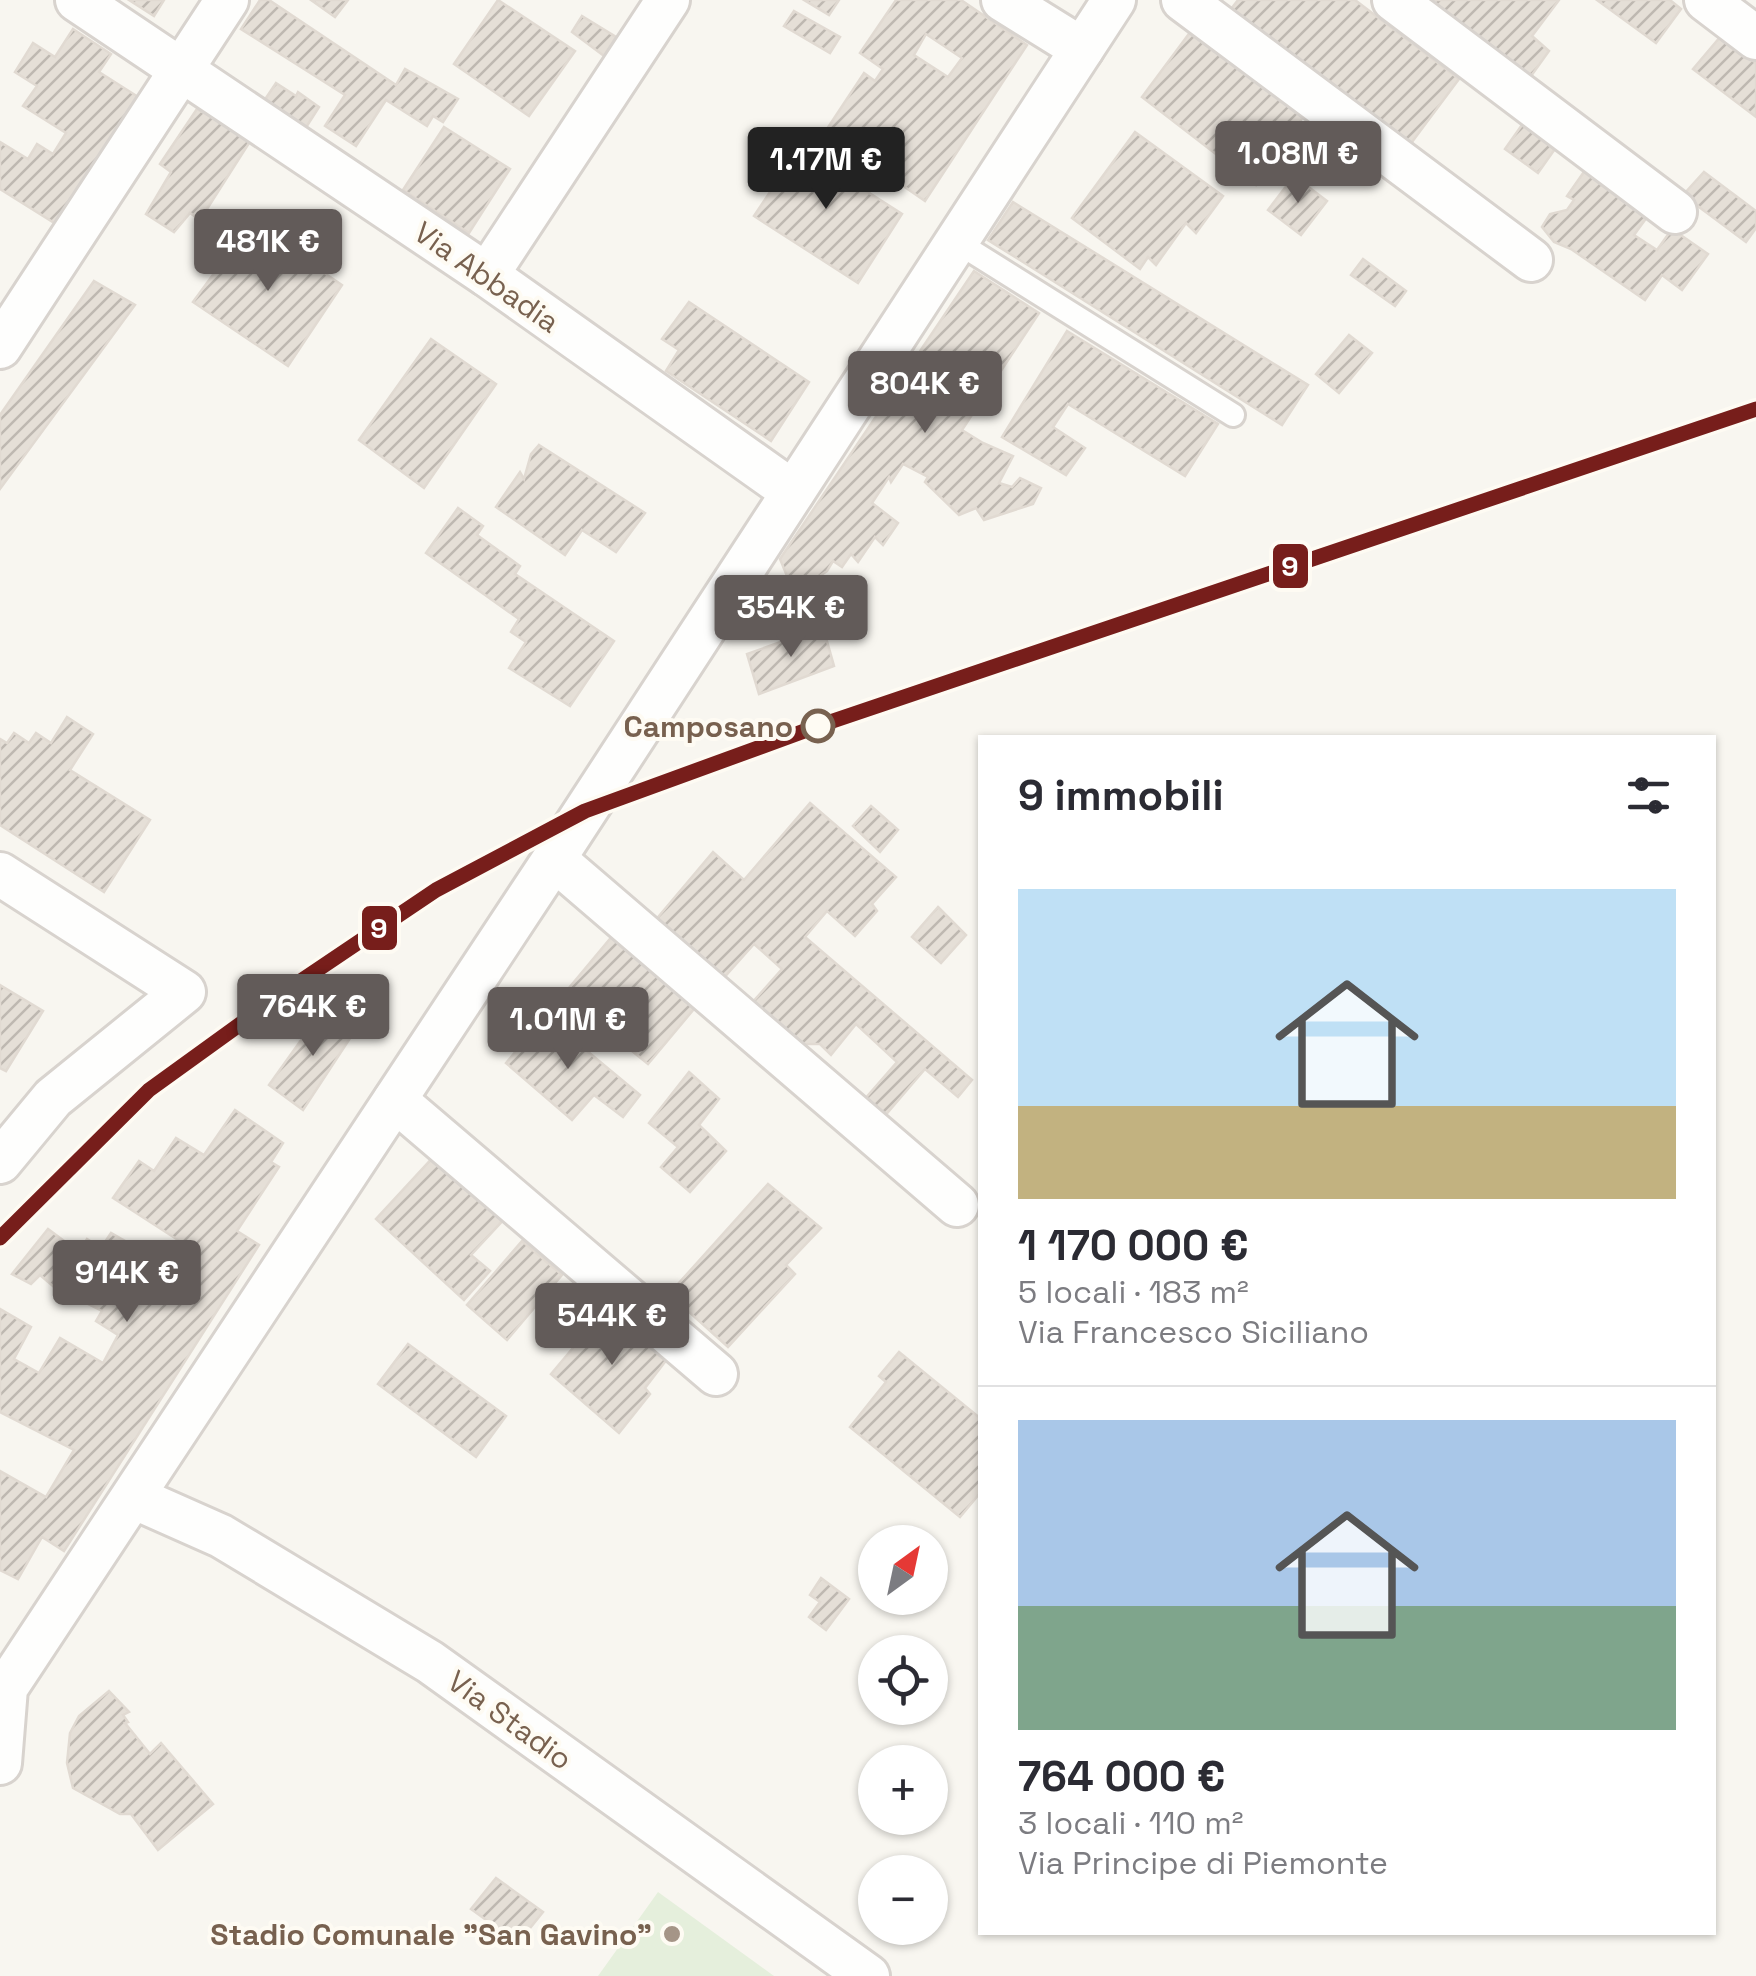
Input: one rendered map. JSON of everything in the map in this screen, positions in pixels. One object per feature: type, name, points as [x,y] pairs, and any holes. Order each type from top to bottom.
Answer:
[{"type":"street","name":"Via Abbadia","points":[[77,0],[486,275],[793,492]]},
{"type":"street","points":[[0,346],[227,0]]},
{"type":"street","points":[[486,275],[668,0]]},
{"type":"street","points":[[1003,0],[1082,49]]},
{"type":"street","points":[[0,1763],[6,1688],[554,859],[1114,0]]},
{"type":"street","points":[[1183,0],[1531,260]]},
{"type":"street","points":[[1394,0],[1675,212]]},
{"type":"street","points":[[1706,0],[1756,38]]},
{"type":"street","points":[[554,859],[957,1205]]},
{"type":"street","points":[[0,874],[184,992],[53,1098],[0,1162]]},
{"type":"street","points":[[395,1100],[716,1374]]},
{"type":"street","name":"Via Stadio","points":[[133,1496],[221,1536],[430,1662],[868,1976]]},
{"type":"lane","points":[[957,242],[1234,415]]},
{"type":"green space","name":"Stadio Comunale \"San Gavino\"","points":[[658,1892],[774,1976],[598,1976]]},
{"type":"building","points":[[129,0],[164,0],[154,16]]},
{"type":"building","points":[[260,0],[269,0],[396,85],[405,69],[458,99],[443,122],[433,116],[427,126],[386,100],[356,146],[325,126],[345,95],[241,29]]},
{"type":"building","points":[[311,0],[348,0],[335,17]]},
{"type":"building","points":[[498,0],[575,51],[529,116],[454,64]]},
{"type":"building","points":[[804,0],[839,0],[829,15]]},
{"type":"building","points":[[896,0],[961,0],[1027,45],[925,201],[825,132],[864,73],[875,81],[883,69],[860,53]],"holes":[[[926,34],[962,58],[948,77],[914,55]]]},
{"type":"building","points":[[1238,0],[1355,0],[1459,79],[1409,146],[1231,9]]},
{"type":"building","points":[[1415,0],[1559,0],[1532,36],[1549,51],[1526,83]]},
{"type":"building","points":[[1597,0],[1670,0],[1681,9],[1656,43]]},
{"type":"building","points":[[794,11],[840,37],[830,53],[784,26]]},
{"type":"building","points":[[582,16],[616,37],[604,56],[572,32]]},
{"type":"building","points":[[73,29],[111,54],[99,72],[143,100],[56,224],[0,189],[0,142],[28,159],[37,144],[53,154],[66,133],[23,106],[37,86],[15,72],[33,43],[55,57]]},
{"type":"building","points":[[1191,31],[1303,117],[1256,185],[1142,97]]},
{"type":"building","points":[[1721,36],[1756,63],[1756,117],[1693,69]]},
{"type":"building","points":[[276,83],[319,107],[305,129],[264,101]]},
{"type":"building","points":[[197,109],[251,140],[200,220],[190,213],[174,232],[146,214],[171,172],[160,164]]},
{"type":"building","points":[[1524,122],[1557,146],[1538,173],[1505,149]]},
{"type":"building","points":[[444,127],[510,169],[469,233],[403,190]]},
{"type":"building","points":[[1135,132],[1223,196],[1196,233],[1186,223],[1156,265],[1148,257],[1140,269],[1072,218]]},
{"type":"building","points":[[788,141],[902,214],[858,283],[754,216],[774,186],[763,179]]},
{"type":"building","points":[[1586,169],[1650,213],[1634,235],[1657,250],[1672,229],[1708,254],[1682,290],[1662,275],[1645,300],[1571,249],[1554,242],[1542,227],[1550,214],[1567,210],[1574,200],[1567,196]]},
{"type":"building","points":[[1704,172],[1756,211],[1756,228],[1746,242],[1683,195]]},
{"type":"building","points":[[1294,176],[1327,201],[1301,235],[1268,210]]},
{"type":"building","points":[[1013,202],[1308,385],[1282,425],[988,240]]},
{"type":"building","points":[[251,223],[342,285],[288,366],[193,302]]},
{"type":"building","points":[[1363,259],[1406,291],[1395,306],[1351,275]]},
{"type":"building","points":[[974,271],[1039,313],[962,430],[1013,456],[999,483],[1012,487],[1020,478],[1041,488],[1033,504],[984,520],[976,508],[959,515],[925,482],[928,477],[903,464],[872,503],[898,523],[883,545],[875,537],[858,562],[851,554],[842,567],[833,561],[827,571],[794,593],[780,559]]},
{"type":"building","points":[[94,281],[135,305],[0,489],[0,415]]},
{"type":"building","points":[[689,302],[809,382],[771,441],[666,371],[679,350],[662,339]]},
{"type":"building","points":[[1067,331],[1218,424],[1185,476],[1068,404],[1053,427],[1085,448],[1066,475],[1002,437]]},
{"type":"building","points":[[1349,335],[1372,353],[1339,393],[1316,374]]},
{"type":"building","points":[[431,339],[496,384],[424,488],[359,440]]},
{"type":"building","points":[[539,445],[645,513],[616,552],[582,530],[565,555],[496,507],[520,472],[524,479],[531,454]]},
{"type":"building","points":[[458,508],[483,526],[477,535],[520,566],[515,574],[614,641],[570,706],[509,668],[526,642],[511,632],[519,619],[426,553]]},
{"type":"building","points":[[823,627],[834,666],[759,694],[747,654]]},
{"type":"building","points":[[67,717],[93,734],[70,770],[150,820],[104,892],[0,825],[0,739],[7,743],[14,733],[29,743],[36,733],[51,743]]},
{"type":"building","points":[[810,803],[896,877],[872,904],[877,911],[855,936],[827,911],[805,937],[972,1080],[958,1097],[925,1069],[883,1118],[863,1101],[897,1062],[856,1024],[831,1055],[820,1044],[796,1044],[751,1004],[782,969],[754,944],[721,981],[653,923],[713,852],[744,880]]},
{"type":"building","points":[[871,806],[898,830],[880,852],[853,826]]},
{"type":"building","points":[[938,907],[966,935],[941,963],[912,937]]},
{"type":"building","points":[[614,934],[699,1003],[648,1064],[563,995]]},
{"type":"building","points":[[0,985],[43,1011],[6,1071],[0,1068]]},
{"type":"building","points":[[324,1008],[356,1029],[303,1110],[269,1085]]},
{"type":"building","points":[[545,1016],[640,1095],[623,1117],[594,1095],[572,1120],[506,1063]]},
{"type":"building","points":[[689,1072],[719,1099],[699,1125],[726,1151],[690,1192],[661,1167],[678,1147],[649,1123]]},
{"type":"building","points":[[235,1110],[283,1143],[271,1162],[279,1167],[237,1231],[259,1245],[64,1551],[42,1537],[18,1579],[0,1570],[0,1471],[46,1497],[74,1450],[0,1412],[0,1309],[31,1327],[14,1359],[39,1373],[60,1338],[103,1363],[118,1335],[96,1321],[102,1311],[54,1287],[40,1275],[31,1284],[12,1274],[48,1229],[79,1252],[87,1239],[101,1248],[111,1233],[162,1262],[178,1240],[113,1198],[139,1161],[154,1171],[176,1138],[204,1155]]},
{"type":"building","points":[[437,1153],[507,1216],[471,1255],[490,1271],[464,1300],[376,1219]]},
{"type":"building","points":[[768,1184],[821,1228],[786,1265],[795,1274],[728,1347],[669,1294]]},
{"type":"building","points":[[522,1241],[562,1275],[507,1340],[467,1305]]},
{"type":"building","points":[[610,1304],[671,1354],[645,1388],[650,1394],[619,1433],[551,1374]]},
{"type":"building","points":[[408,1344],[506,1416],[476,1457],[378,1384]]},
{"type":"building","points":[[899,1352],[978,1416],[978,1495],[960,1517],[850,1427],[886,1382],[879,1376]]},
{"type":"building","points":[[821,1578],[849,1599],[826,1630],[809,1617],[820,1602],[810,1595]]},
{"type":"building","points":[[109,1691],[129,1712],[123,1715],[128,1722],[125,1723],[150,1754],[161,1743],[213,1804],[158,1850],[131,1814],[120,1814],[73,1788],[67,1763],[70,1733],[79,1716]]},
{"type":"building","points":[[496,1878],[543,1912],[518,1943],[471,1909]]},
{"type":"rail line","name":"9","points":[[0,1238],[149,1090],[436,890],[585,811],[818,726],[1756,409]]},
{"type":"place","name":"Camposano","points":[[818,726]]},
{"type":"place","name":"Stadio Comunale \"San Gavino\"","points":[[672,1934]]}]
